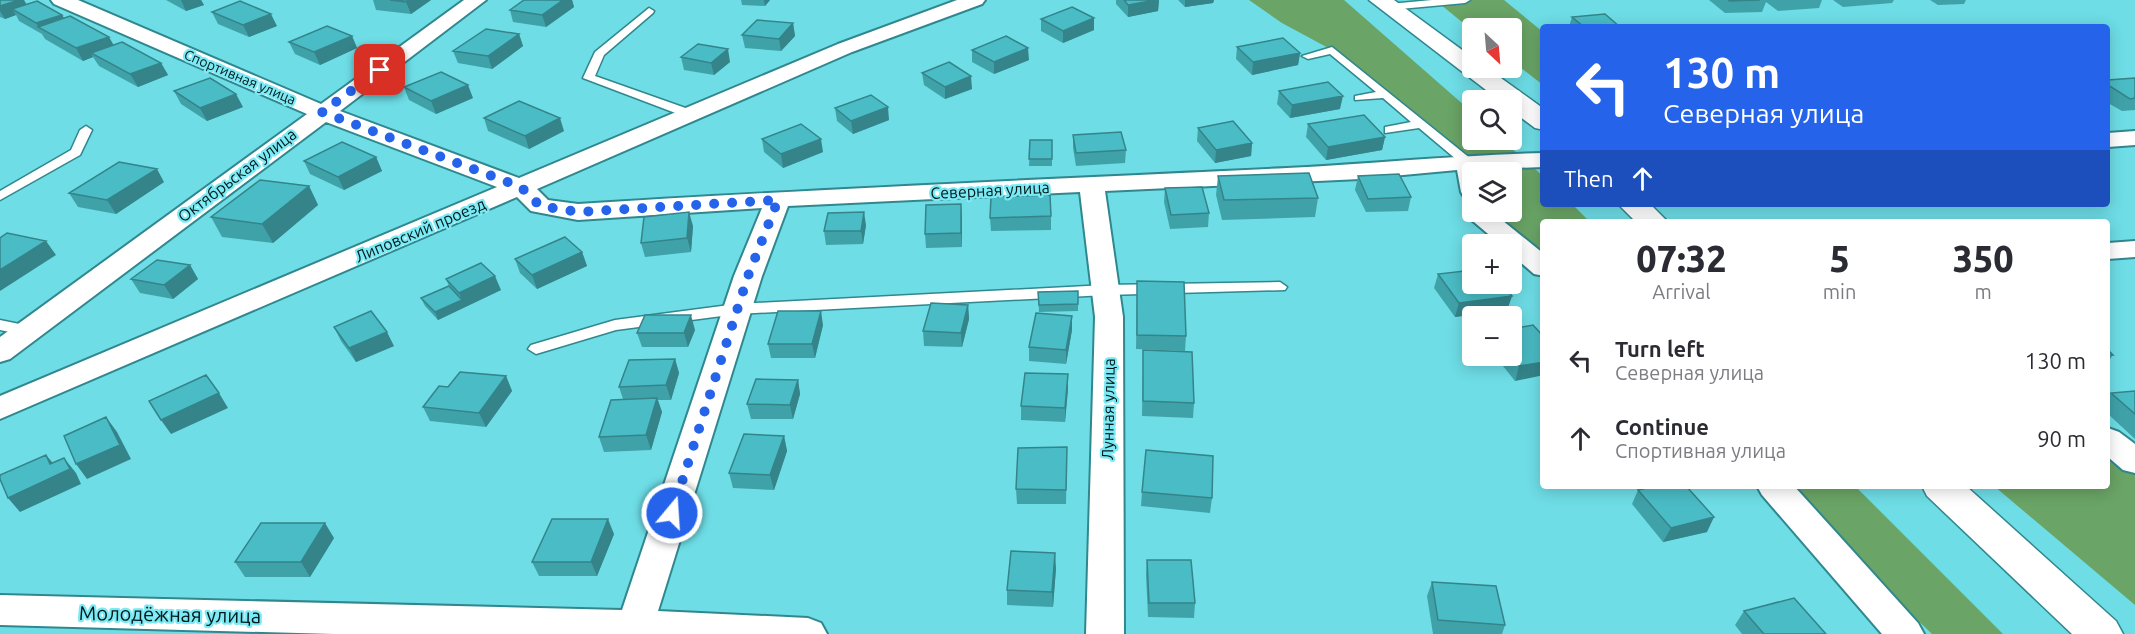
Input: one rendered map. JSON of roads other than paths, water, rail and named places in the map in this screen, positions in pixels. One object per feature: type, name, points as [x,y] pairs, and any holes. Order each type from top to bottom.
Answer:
[{"type":"main road","points":[[1384,3],[1540,119]]},
{"type":"main road","points":[[1636,207],[1650,219]]},
{"type":"main road","points":[[1944,489],[2102,634]]},
{"type":"street","name":"Спортивная улица","points":[[61,0],[322,112],[521,187]]},
{"type":"street","name":"Октябрьская улица","points":[[0,352],[476,0]]},
{"type":"street","name":"Липовский проезд","points":[[0,408],[845,48],[975,0]]},
{"type":"street","points":[[2110,140],[2135,138]]},
{"type":"street","name":"Северная улица","points":[[1467,162],[1540,160]]},
{"type":"street","name":"Северная улица","points":[[521,187],[540,206],[578,212],[1360,172],[1462,162]]},
{"type":"street","name":"Лунная улица","points":[[1092,185],[1109,317],[1105,634]]},
{"type":"street","points":[[635,626],[737,309],[778,200]]},
{"type":"street","points":[[1489,222],[1540,265]]},
{"type":"street","points":[[2110,251],[2135,249]]},
{"type":"street","points":[[2110,442],[2135,461]]},
{"type":"street","points":[[1777,489],[1905,634]]},
{"type":"street","name":"Молодёжная улица","points":[[0,610],[635,626],[808,634]]},
{"type":"lane","points":[[1384,3],[1465,0]]},
{"type":"lane","points":[[649,11],[599,54],[589,78],[690,114]]},
{"type":"lane","points":[[1308,56],[1332,50],[1467,162]]},
{"type":"lane","points":[[1359,98],[1385,94]]},
{"type":"lane","points":[[1389,130],[1420,124]]},
{"type":"lane","points":[[0,196],[76,152],[86,130]]},
{"type":"lane","points":[[536,349],[615,325],[737,309],[1106,290],[1280,287]]},
{"type":"lane","points":[[0,325],[29,331]]}]
